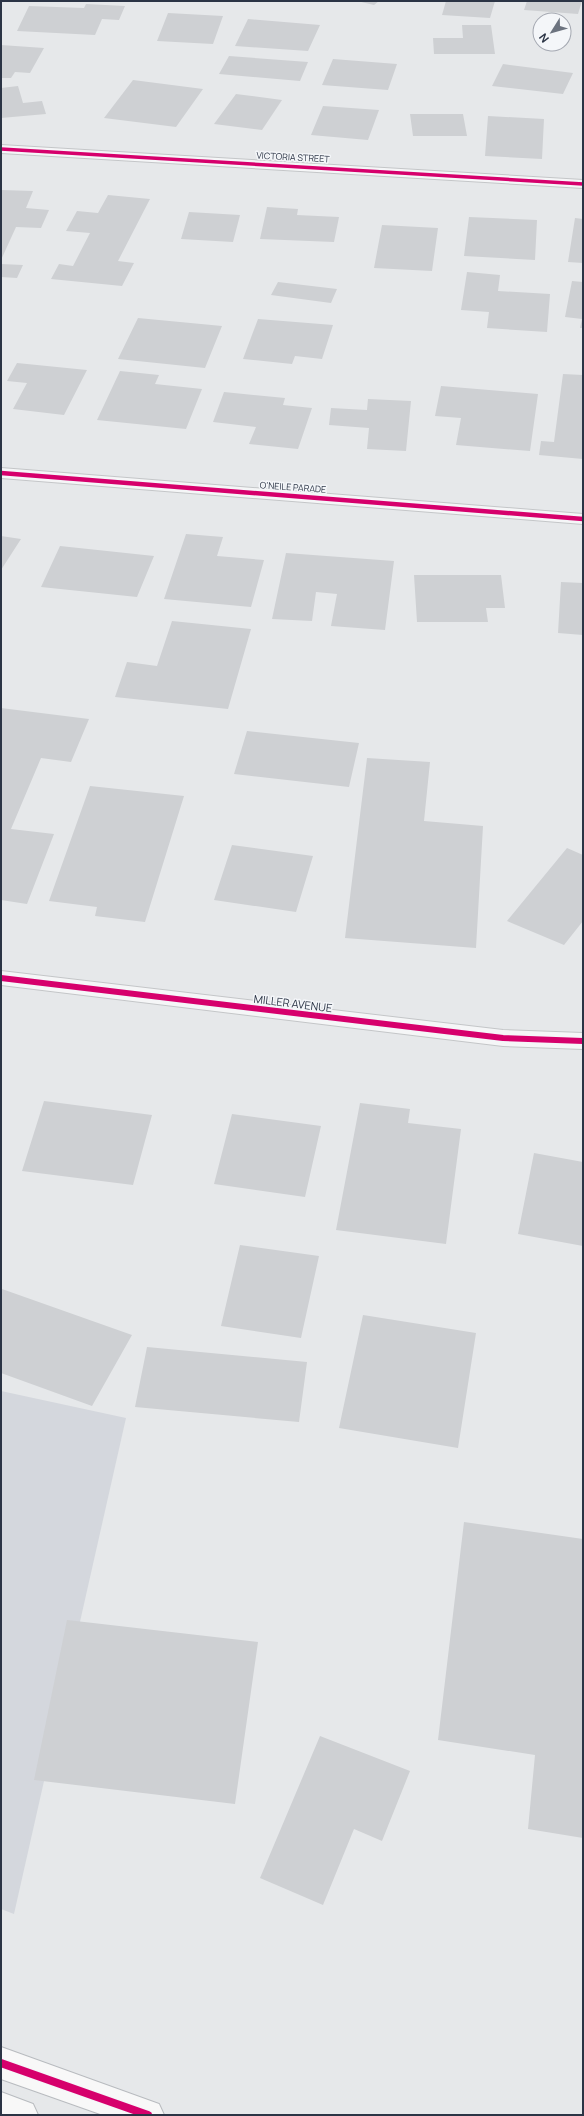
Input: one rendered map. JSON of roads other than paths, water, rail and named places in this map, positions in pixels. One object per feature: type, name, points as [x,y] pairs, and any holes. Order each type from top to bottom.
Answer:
[{"type":"highway","points":[[1,2063],[148,2115]]},
{"type":"highway","points":[[1,2108],[22,2115]]},
{"type":"street","name":"VICTORIA STREET","points":[[1,149],[583,184]]},
{"type":"street","name":"O'NEILE PARADE","points":[[1,473],[583,519]]},
{"type":"street","name":"MILLER AVENUE","points":[[1,978],[503,1038],[583,1041]]}]
